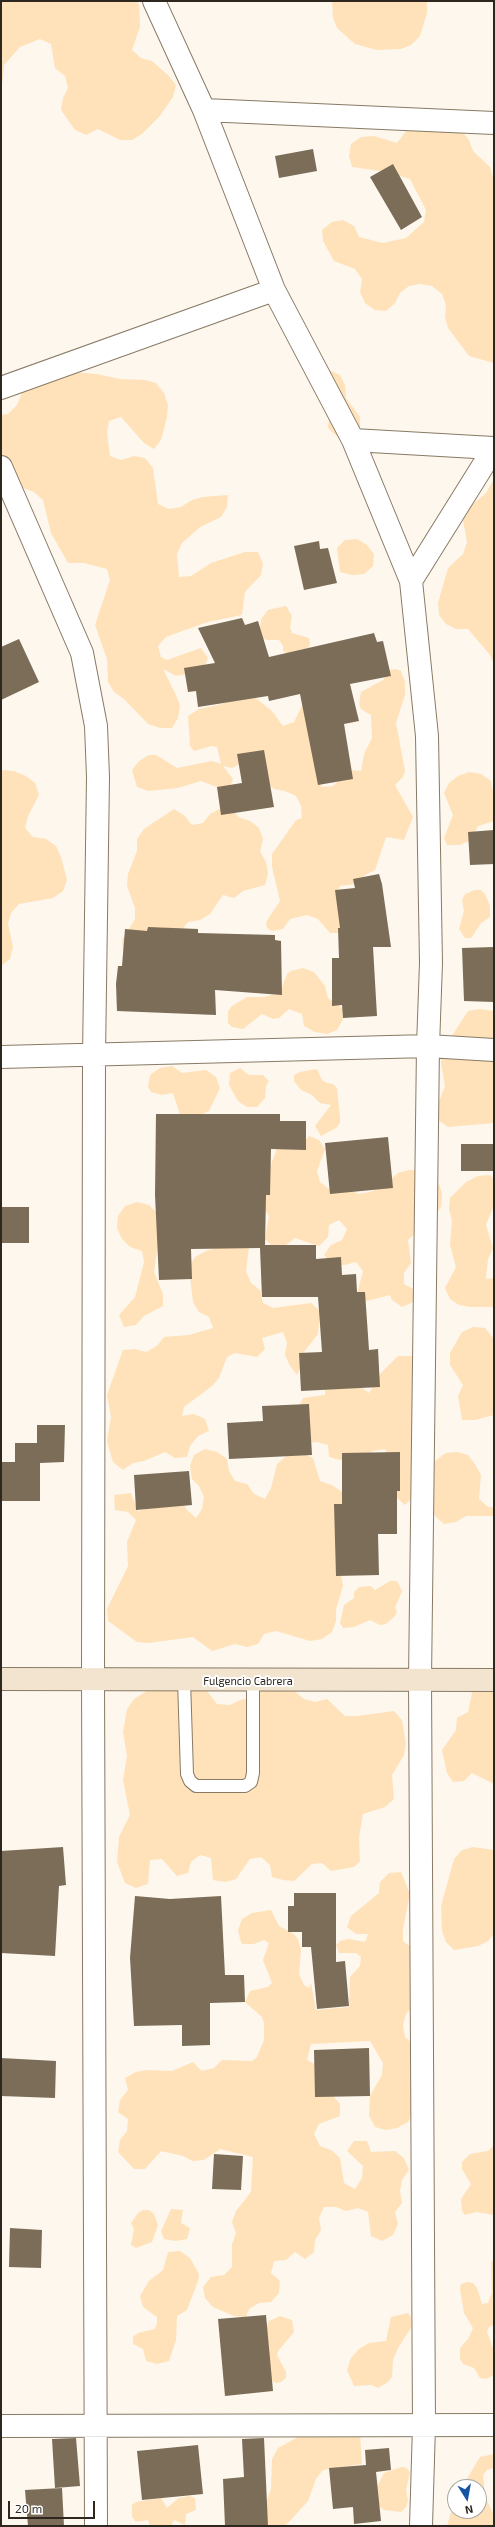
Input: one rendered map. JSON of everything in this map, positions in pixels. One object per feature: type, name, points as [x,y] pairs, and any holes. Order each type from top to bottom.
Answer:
[{"type":"main road","name":"Fulgencio Cabrera","points":[[1,1679],[253,1681],[420,1679],[494,1680]]},
{"type":"street","points":[[154,1],[204,110],[274,290],[353,440],[411,581],[427,744],[431,963],[428,1046],[420,1679],[424,2426],[421,2526]]},
{"type":"street","points":[[204,110],[494,123]]},
{"type":"street","points":[[1,388],[274,290]]},
{"type":"street","points":[[353,440],[494,448],[411,581]]},
{"type":"street","points":[[1,467],[82,653],[96,726],[98,777],[94,1056],[93,1679],[94,2426],[96,2526]]},
{"type":"street","points":[[1,1057],[94,1056],[428,1046],[494,1050]]},
{"type":"street","points":[[1,2426],[494,2425]]},
{"type":"lane","points":[[184,1680],[187,1774],[190,1781],[196,1786],[245,1786],[251,1782],[253,1773],[253,1681]]},
{"type":"shaded area","points":[[1,1],[135,1],[139,4],[140,27],[132,50],[141,58],[152,61],[169,76],[176,85],[173,97],[159,117],[142,134],[132,140],[120,140],[98,129],[86,135],[75,130],[61,110],[63,98],[68,88],[65,76],[55,68],[51,44],[40,39],[20,47],[4,65],[1,97]]},
{"type":"shaded area","points":[[332,1],[427,1],[427,13],[420,36],[411,45],[401,49],[377,50],[355,44],[337,28],[333,18]]},
{"type":"shaded area","points":[[412,123],[461,130],[469,140],[473,151],[490,167],[494,181],[494,363],[469,356],[448,328],[445,317],[446,305],[442,294],[432,286],[420,284],[409,286],[400,293],[395,303],[386,311],[375,310],[365,303],[360,292],[362,279],[355,269],[334,261],[323,241],[322,230],[332,222],[343,220],[354,226],[359,237],[383,243],[406,238],[424,222],[426,210],[410,179],[387,172],[352,167],[349,156],[351,144],[361,137],[374,136],[397,143]]},
{"type":"shaded area","points":[[329,370],[340,375],[345,385],[346,398],[360,417],[360,434],[345,444],[328,428],[329,417],[317,397],[313,386],[323,371]]},
{"type":"shaded area","points":[[71,372],[97,374],[120,379],[145,380],[156,383],[164,393],[168,405],[167,417],[161,440],[154,449],[144,443],[121,417],[109,421],[107,432],[110,456],[121,460],[134,456],[145,458],[153,468],[158,504],[169,509],[181,507],[192,500],[203,497],[228,495],[227,507],[221,517],[200,527],[182,543],[177,554],[179,577],[191,576],[211,563],[245,552],[258,552],[263,564],[261,575],[245,592],[242,615],[208,622],[166,637],[158,646],[161,657],[167,660],[201,648],[208,658],[204,668],[199,672],[176,676],[163,669],[180,706],[178,718],[172,728],[160,728],[148,724],[124,699],[114,692],[108,682],[107,659],[95,625],[110,580],[107,569],[84,563],[68,563],[51,533],[43,500],[34,492],[23,488],[11,490],[1,497],[1,415],[8,414],[17,405],[26,383]]},
{"type":"shaded area","points":[[494,479],[494,664],[490,655],[468,629],[456,629],[446,624],[439,615],[438,603],[448,568],[463,554],[467,542],[463,520],[467,509],[486,493]]},
{"type":"shaded area","points":[[357,539],[367,545],[374,554],[373,566],[364,574],[352,575],[340,572],[337,548],[345,540]]},
{"type":"shaded area","points":[[286,606],[292,616],[290,628],[292,633],[309,638],[310,644],[308,649],[290,655],[283,651],[283,646],[279,640],[267,640],[261,638],[260,631],[261,619],[268,610]]},
{"type":"shaded area","points":[[396,669],[401,671],[405,682],[405,695],[396,723],[405,771],[403,777],[395,785],[413,817],[404,840],[386,837],[375,870],[365,875],[357,884],[340,886],[337,891],[341,933],[330,933],[318,919],[307,915],[290,919],[283,929],[272,931],[267,928],[266,922],[280,901],[272,867],[272,854],[296,820],[302,818],[301,806],[296,796],[285,791],[274,789],[242,763],[232,768],[223,766],[233,779],[231,785],[219,788],[201,781],[178,788],[148,791],[137,787],[132,770],[139,761],[149,755],[156,755],[177,768],[212,761],[221,764],[217,747],[212,746],[194,751],[190,746],[188,716],[199,709],[222,704],[248,692],[272,711],[283,726],[294,722],[302,706],[307,702],[321,787],[333,786],[350,770],[361,771],[364,754],[372,738],[371,715],[361,709],[359,704],[361,692],[383,680],[390,670]]},
{"type":"shaded area","points":[[1,770],[14,771],[26,776],[35,783],[39,795],[28,816],[25,828],[33,837],[46,839],[56,846],[61,857],[67,880],[63,891],[53,898],[19,904],[11,913],[8,924],[13,947],[10,959],[1,966]]},
{"type":"shaded area","points":[[469,772],[481,774],[491,781],[494,796],[494,821],[478,826],[471,840],[460,845],[447,845],[444,838],[453,815],[444,793],[449,783],[458,776]]},
{"type":"shaded area","points":[[232,806],[238,817],[250,821],[259,828],[263,839],[260,851],[266,862],[268,874],[265,885],[243,891],[234,898],[223,895],[210,914],[200,920],[188,922],[181,931],[170,932],[160,927],[132,959],[123,951],[122,940],[135,919],[135,908],[127,886],[128,874],[137,851],[137,839],[144,829],[174,809],[185,816],[192,825],[203,823],[210,814],[221,808]]},
{"type":"shaded area","points":[[475,890],[481,890],[485,894],[490,906],[490,917],[481,923],[471,938],[465,938],[459,929],[464,911],[462,900],[465,894]]},
{"type":"shaded area","points":[[303,968],[314,972],[325,986],[328,998],[342,1008],[343,1019],[337,1030],[327,1034],[315,1032],[304,1026],[302,1014],[289,1009],[279,1018],[273,1019],[262,1014],[243,1029],[232,1027],[228,1023],[228,1011],[232,1006],[247,997],[264,997],[275,994],[281,990],[287,974],[291,971]]},
{"type":"shaded area","points":[[480,1009],[494,1011],[494,1123],[448,1127],[438,1120],[436,1109],[445,1086],[441,1063],[442,1051],[468,1011]]},
{"type":"shaded area","points":[[172,1066],[182,1073],[206,1070],[216,1077],[220,1088],[209,1111],[198,1116],[180,1115],[173,1093],[162,1095],[151,1092],[148,1087],[150,1075],[160,1068]]},
{"type":"shaded area","points":[[240,1068],[249,1075],[263,1075],[269,1081],[266,1086],[265,1098],[257,1107],[247,1107],[238,1101],[229,1085],[230,1073]]},
{"type":"shaded area","points":[[317,1069],[322,1080],[333,1084],[337,1088],[340,1118],[340,1123],[336,1128],[321,1136],[315,1126],[331,1105],[320,1103],[312,1095],[301,1090],[294,1081],[294,1075],[300,1072]]},
{"type":"shaded area","points":[[309,1136],[319,1140],[325,1149],[317,1171],[320,1182],[329,1189],[339,1182],[358,1194],[370,1192],[380,1188],[398,1173],[409,1170],[420,1170],[431,1175],[439,1184],[442,1194],[441,1206],[435,1217],[408,1240],[411,1263],[404,1273],[404,1284],[415,1290],[413,1302],[402,1307],[392,1300],[390,1295],[367,1301],[357,1294],[363,1271],[356,1262],[345,1265],[332,1264],[324,1255],[331,1245],[342,1240],[347,1229],[339,1220],[329,1225],[328,1237],[319,1246],[295,1238],[286,1245],[274,1248],[265,1239],[269,1216],[262,1206],[269,1170],[278,1146],[301,1146]]},
{"type":"shaded area","points":[[490,1175],[494,1179],[494,1205],[486,1225],[493,1248],[488,1259],[486,1279],[494,1278],[494,1307],[470,1307],[459,1305],[450,1299],[445,1288],[456,1267],[450,1245],[452,1221],[449,1210],[450,1198],[466,1182],[478,1176]]},
{"type":"shaded area","points":[[137,1202],[149,1205],[158,1214],[159,1237],[154,1272],[163,1294],[163,1306],[144,1316],[136,1325],[124,1327],[119,1315],[135,1297],[144,1262],[142,1251],[130,1247],[122,1239],[117,1228],[118,1216],[125,1206]]},
{"type":"shaded area","points":[[249,1247],[246,1271],[251,1283],[260,1290],[263,1303],[273,1308],[311,1303],[320,1311],[318,1334],[304,1352],[303,1364],[297,1375],[290,1366],[285,1355],[287,1343],[283,1332],[262,1338],[265,1349],[257,1357],[235,1353],[227,1357],[219,1378],[212,1386],[184,1407],[182,1416],[194,1414],[205,1419],[209,1431],[198,1436],[190,1446],[187,1457],[175,1458],[165,1452],[144,1461],[133,1463],[123,1470],[113,1462],[107,1441],[111,1417],[107,1395],[123,1350],[135,1349],[146,1352],[157,1346],[164,1337],[189,1335],[213,1328],[209,1317],[199,1312],[193,1302],[189,1268],[195,1257],[206,1251],[216,1248]]},
{"type":"shaded area","points":[[473,1327],[485,1328],[494,1339],[494,1415],[475,1420],[462,1420],[458,1396],[463,1385],[450,1365],[450,1353],[462,1332]]},
{"type":"shaded area","points":[[398,1356],[410,1356],[420,1361],[414,1496],[405,1505],[395,1496],[391,1459],[385,1449],[373,1451],[363,1458],[352,1456],[340,1460],[329,1457],[328,1445],[317,1442],[305,1443],[298,1409],[303,1398],[325,1395],[325,1384],[360,1386],[369,1393],[381,1373]]},
{"type":"shaded area","points":[[205,1449],[217,1452],[227,1459],[229,1471],[235,1481],[247,1484],[254,1494],[265,1499],[271,1488],[277,1464],[290,1453],[302,1453],[313,1458],[320,1481],[332,1485],[342,1492],[341,1574],[343,1586],[336,1609],[336,1621],[332,1632],[322,1639],[310,1641],[276,1631],[264,1634],[258,1644],[247,1647],[235,1644],[212,1651],[193,1637],[148,1643],[137,1642],[108,1621],[107,1609],[128,1566],[127,1542],[136,1520],[128,1512],[115,1510],[114,1495],[131,1493],[138,1511],[181,1499],[187,1510],[196,1518],[202,1509],[204,1497],[199,1486],[192,1479],[190,1466],[194,1455]]},
{"type":"shaded area","points":[[457,1452],[468,1455],[475,1464],[481,1475],[479,1499],[488,1507],[494,1507],[494,1516],[466,1516],[456,1522],[444,1524],[435,1516],[430,1505],[431,1470],[436,1460],[446,1453]]},
{"type":"shaded area","points":[[390,1581],[397,1581],[402,1591],[395,1608],[397,1611],[395,1616],[386,1624],[380,1625],[370,1620],[354,1627],[343,1628],[340,1623],[344,1605],[354,1598],[354,1592],[359,1587],[371,1586],[375,1590]]},
{"type":"shaded area","points":[[494,1677],[494,1784],[472,1773],[464,1781],[453,1782],[447,1773],[442,1750],[456,1730],[457,1718],[468,1712],[473,1688]]},
{"type":"shaded area","points":[[202,1685],[217,1704],[230,1705],[240,1700],[252,1698],[261,1689],[294,1691],[304,1699],[315,1702],[327,1699],[345,1716],[357,1716],[394,1711],[402,1720],[406,1744],[404,1755],[392,1775],[394,1799],[385,1807],[363,1814],[359,1838],[360,1861],[354,1867],[331,1871],[322,1863],[312,1864],[294,1881],[283,1880],[272,1877],[270,1865],[261,1857],[250,1859],[236,1879],[225,1882],[213,1880],[211,1858],[200,1855],[191,1862],[188,1873],[177,1876],[162,1859],[150,1860],[148,1884],[136,1888],[125,1883],[117,1862],[119,1837],[130,1815],[123,1780],[127,1756],[123,1732],[127,1709],[134,1699],[155,1686]]},
{"type":"shaded area","points":[[473,1847],[494,1850],[494,1934],[488,1941],[478,1946],[454,1950],[446,1942],[442,1931],[441,1906],[454,1859],[462,1850]]},
{"type":"shaded area","points":[[401,1872],[410,1894],[403,1929],[403,1941],[413,1949],[414,2006],[406,2014],[403,2025],[405,2037],[414,2045],[414,2112],[408,2122],[397,2128],[386,2130],[375,2127],[369,2116],[370,2096],[382,2075],[383,2063],[370,2041],[311,2044],[307,2060],[318,2066],[332,2095],[340,2104],[340,2116],[319,2124],[314,2134],[320,2146],[331,2150],[340,2158],[344,2183],[355,2189],[362,2178],[363,2166],[347,2151],[354,2141],[367,2141],[371,2152],[395,2151],[404,2158],[409,2170],[402,2180],[400,2191],[402,2203],[395,2212],[398,2224],[393,2235],[382,2241],[371,2236],[368,2212],[358,2208],[346,2211],[336,2207],[324,2207],[319,2218],[321,2230],[315,2240],[314,2252],[305,2259],[295,2252],[286,2260],[274,2261],[271,2273],[280,2281],[279,2293],[271,2302],[259,2303],[249,2309],[246,2317],[234,2316],[213,2307],[205,2298],[203,2287],[211,2277],[224,2275],[232,2267],[232,2244],[236,2233],[232,2222],[236,2211],[251,2192],[253,2157],[220,2149],[204,2160],[193,2161],[183,2156],[161,2151],[145,2169],[134,2169],[118,2152],[120,2140],[127,2131],[128,2119],[118,2112],[120,2100],[128,2090],[125,2078],[136,2072],[148,2070],[172,2071],[193,2062],[202,2071],[214,2068],[222,2060],[252,2061],[257,2057],[264,2040],[264,2023],[262,2017],[245,2002],[250,1991],[268,1987],[272,1983],[263,1960],[269,1943],[264,1940],[254,1944],[242,1944],[240,1939],[238,1930],[242,1919],[252,1913],[271,1910],[279,1926],[294,1934],[298,1939],[301,1950],[299,1974],[304,1985],[309,1988],[311,1983],[316,2010],[349,2007],[350,1977],[360,1966],[361,1957],[356,1953],[339,1953],[336,1945],[340,1941],[349,1939],[365,1942],[368,1934],[356,1934],[347,1927],[351,1916],[379,1893],[380,1882],[389,1873]]},
{"type":"shaded area","points":[[494,2145],[494,2215],[477,2212],[465,2215],[462,2211],[461,2199],[471,2184],[462,2169],[462,2162],[470,2154],[488,2151]]},
{"type":"shaded area","points":[[171,2209],[183,2210],[181,2223],[190,2228],[187,2239],[176,2241],[164,2239],[161,2231]]},
{"type":"shaded area","points":[[143,2210],[149,2210],[154,2214],[158,2225],[152,2242],[136,2248],[131,2245],[134,2229],[131,2223],[138,2213]]},
{"type":"shaded area","points":[[180,2251],[190,2258],[199,2274],[198,2281],[187,2310],[177,2316],[176,2340],[169,2361],[157,2364],[146,2361],[143,2349],[133,2344],[133,2337],[138,2333],[155,2329],[157,2323],[157,2317],[143,2307],[140,2296],[149,2281],[163,2270],[168,2252]]},
{"type":"shaded area","points":[[494,2258],[494,2325],[489,2327],[487,2332],[493,2348],[494,2375],[486,2379],[480,2378],[474,2368],[463,2364],[460,2359],[460,2348],[468,2339],[473,2328],[464,2313],[460,2289],[461,2284],[467,2282],[473,2283],[477,2288],[482,2304],[488,2303],[492,2292],[491,2263]]},
{"type":"shaded area","points":[[408,2313],[411,2317],[411,2328],[398,2348],[393,2360],[392,2377],[388,2382],[378,2388],[371,2385],[354,2386],[347,2370],[351,2358],[359,2349],[369,2343],[386,2341],[391,2317]]},
{"type":"shaded area","points":[[280,2316],[292,2320],[294,2332],[279,2350],[277,2355],[286,2372],[286,2378],[281,2382],[276,2383],[271,2380],[268,2363],[267,2326],[269,2321]]},
{"type":"shaded area","points":[[360,2434],[362,2464],[323,2470],[316,2479],[308,2501],[289,2522],[284,2526],[268,2526],[265,2523],[265,2506],[271,2489],[272,2459],[278,2448],[300,2436]]},
{"type":"shaded area","points":[[494,2454],[494,2468],[487,2470],[483,2475],[483,2479],[467,2479],[480,2457]]},
{"type":"shaded area","points":[[401,2467],[407,2468],[410,2473],[406,2490],[408,2501],[406,2507],[401,2512],[384,2510],[379,2506],[376,2489],[384,2473]]},
{"type":"shaded area","points":[[190,2496],[195,2498],[196,2510],[186,2514],[185,2525],[174,2520],[171,2526],[150,2526],[148,2520],[136,2522],[132,2517],[132,2505],[136,2502],[161,2498],[167,2508],[179,2498]]},
{"type":"shaded area","points":[[487,2501],[493,2513],[494,2526],[447,2526],[449,2519],[487,2519]]},
{"type":"building","points":[[313,149],[317,171],[279,178],[275,156]]},
{"type":"building","points":[[393,164],[422,217],[401,230],[370,177]]},
{"type":"building","points":[[319,541],[320,549],[328,548],[337,583],[304,590],[294,546]]},
{"type":"building","points":[[242,618],[245,625],[258,621],[269,657],[374,633],[377,642],[383,641],[391,676],[350,684],[359,721],[344,724],[353,779],[318,785],[300,694],[269,701],[268,696],[198,707],[196,691],[188,692],[184,668],[215,663],[198,628]]},
{"type":"building","points":[[19,639],[39,682],[1,700],[1,647]]},
{"type":"building","points":[[264,750],[274,807],[221,815],[217,787],[242,783],[237,754]]},
{"type":"building","points":[[494,830],[494,864],[470,865],[468,832]]},
{"type":"building","points":[[379,874],[382,884],[391,947],[373,947],[377,1016],[343,1018],[342,1005],[332,1006],[332,958],[339,958],[338,928],[340,928],[335,890],[355,888],[353,879]]},
{"type":"building","points":[[148,927],[198,929],[198,933],[275,935],[275,940],[281,941],[282,995],[215,990],[216,1015],[117,1011],[116,984],[118,966],[122,966],[125,929],[147,931]]},
{"type":"building","points":[[494,947],[494,1002],[464,1001],[462,948]]},
{"type":"building","points":[[156,1114],[280,1114],[280,1121],[306,1121],[306,1150],[271,1149],[270,1195],[266,1195],[265,1245],[316,1245],[316,1259],[341,1257],[342,1275],[356,1274],[357,1292],[365,1292],[369,1350],[378,1349],[380,1387],[301,1391],[299,1353],[322,1352],[318,1297],[262,1297],[260,1248],[191,1249],[192,1279],[159,1280],[155,1195]]},
{"type":"building","points":[[388,1137],[393,1188],[330,1194],[325,1143]]},
{"type":"building","points":[[461,1144],[494,1144],[494,1171],[461,1171]]},
{"type":"building","points":[[1,1207],[29,1207],[29,1243],[1,1243]]},
{"type":"building","points":[[309,1404],[312,1455],[229,1459],[227,1423],[263,1421],[262,1406]]},
{"type":"building","points":[[37,1425],[65,1425],[64,1462],[40,1463],[40,1501],[1,1501],[1,1462],[15,1462],[15,1443],[37,1443]]},
{"type":"building","points":[[400,1452],[400,1491],[397,1491],[397,1534],[378,1534],[379,1575],[336,1576],[334,1504],[342,1504],[342,1453]]},
{"type":"building","points":[[189,1471],[192,1505],[136,1510],[134,1475]]},
{"type":"building","points":[[63,1847],[66,1885],[59,1886],[55,1956],[1,1953],[1,1851]]},
{"type":"building","points":[[294,1893],[336,1893],[336,1962],[345,1961],[349,2006],[317,2009],[311,1947],[302,1947],[302,1932],[288,1932],[288,1906],[294,1906]]},
{"type":"building","points":[[135,1896],[170,1899],[221,1896],[225,1975],[244,1975],[245,2002],[210,2003],[210,2045],[182,2046],[182,2025],[134,2026],[130,1958]]},
{"type":"building","points":[[369,2048],[370,2096],[315,2097],[314,2050]]},
{"type":"building","points":[[1,2058],[56,2061],[55,2098],[1,2096]]},
{"type":"building","points":[[214,2154],[243,2156],[241,2190],[212,2189]]},
{"type":"building","points":[[10,2228],[42,2230],[41,2268],[9,2267]]},
{"type":"building","points":[[266,2315],[273,2391],[225,2396],[218,2319]]},
{"type":"building","points":[[76,2438],[80,2486],[55,2488],[52,2439]]},
{"type":"building","points":[[264,2438],[268,2526],[225,2526],[223,2479],[244,2477],[242,2439]]},
{"type":"building","points":[[198,2445],[203,2494],[142,2500],[137,2451]]},
{"type":"building","points":[[389,2448],[391,2470],[376,2472],[381,2521],[354,2524],[353,2507],[333,2509],[329,2468],[366,2465],[365,2450]]},
{"type":"building","points":[[62,2488],[64,2526],[28,2526],[25,2490]]}]
